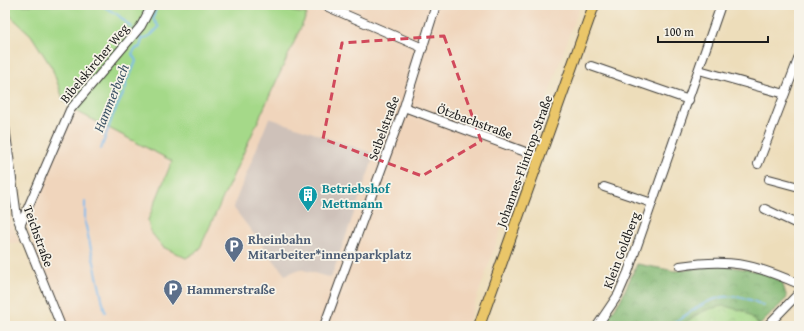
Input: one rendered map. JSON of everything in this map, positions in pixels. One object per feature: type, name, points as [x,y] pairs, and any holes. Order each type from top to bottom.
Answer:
[{"type":"main road","name":"Johannes-Flintrop-Straße","points":[[479,326],[594,5]]},
{"type":"street","name":"Bibelskircher Weg","points":[[20,226],[70,110],[141,26],[152,5]]},
{"type":"street","points":[[328,5],[328,7],[423,48]]},
{"type":"street","name":"Seibelstraße","points":[[324,326],[404,107],[436,5]]},
{"type":"street","name":"Klein Goldberg","points":[[597,326],[622,287],[689,100],[721,5]]},
{"type":"street","points":[[758,164],[799,58]]},
{"type":"street","points":[[590,66],[689,100]]},
{"type":"street","points":[[699,70],[785,94]]},
{"type":"street","name":"Ötzbachstraße","points":[[404,107],[539,157]]},
{"type":"street","name":"Teichstraße","points":[[5,127],[16,210],[20,226],[61,326]]},
{"type":"street","points":[[769,179],[799,186]]},
{"type":"street","name":"Klein Goldberg","points":[[604,187],[652,203]]},
{"type":"street","points":[[765,209],[799,225]]},
{"type":"street","points":[[680,266],[710,262],[735,262],[765,269],[799,284]]},
{"type":"street","points":[[766,326],[799,293]]},
{"type":"highlighted area","points":[[444,36],[481,141],[422,176],[323,139],[342,43]]},
{"type":"shaded area","points":[[253,5],[580,5],[467,326],[66,326],[26,225],[74,110],[172,161],[147,220],[150,231],[163,247],[307,14]]},
{"type":"shaded area","points":[[269,118],[375,154],[331,278],[300,269],[285,275],[233,207]]},
{"type":"shaded area","points":[[5,181],[11,220],[20,243],[5,243]]},
{"type":"green space","points":[[5,5],[253,5],[307,14],[199,250],[186,258],[163,247],[150,231],[148,220],[172,161],[74,110],[64,101],[52,68],[31,35],[5,11]]},
{"type":"green space","points":[[637,264],[675,271],[721,265],[761,272],[782,282],[787,298],[760,325],[744,311],[697,314],[681,326],[603,326],[621,299]]},
{"type":"green space","points":[[724,306],[744,311],[760,325],[681,326],[701,313],[712,308]]},
{"type":"waterway","name":"Hammerbach","points":[[101,5],[118,15],[132,28]]},
{"type":"waterway","points":[[142,40],[151,35],[159,27],[153,19],[156,8],[167,6],[166,5]]},
{"type":"waterway","name":"Hammerbach","points":[[101,149],[113,115],[126,88],[126,80],[130,76],[136,61],[132,54],[135,49],[140,47],[142,40],[139,36]]},
{"type":"waterway","name":"Hammerbach","points":[[85,202],[85,222],[105,312]]},
{"type":"waterway","points":[[670,326],[695,309],[722,297],[743,298],[763,306]]},
{"type":"place","name":"Betriebshof Mettmann","points":[[308,212]]},
{"type":"place","name":"Rheinbahn Mitarbeiter*innenparkplatz","points":[[234,263]]},
{"type":"place","name":"Hammerstraße","points":[[173,306]]}]
